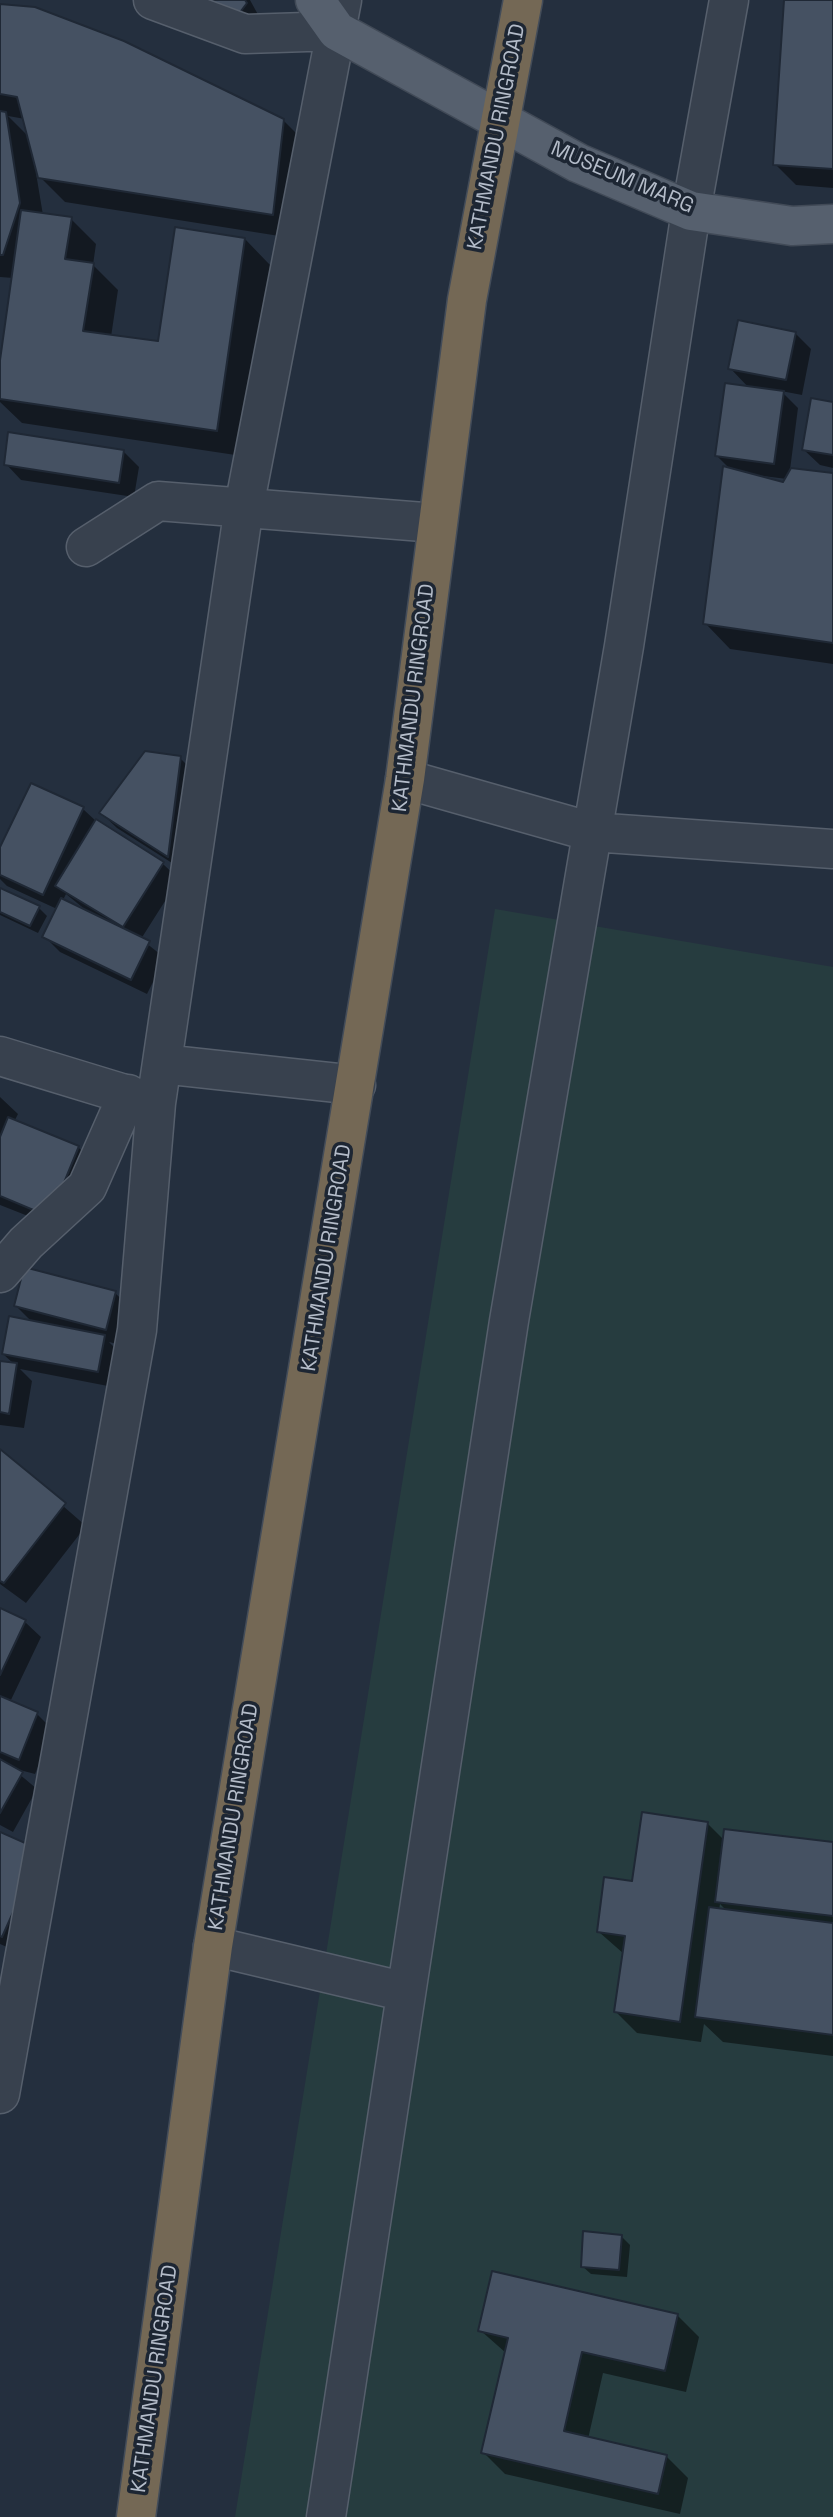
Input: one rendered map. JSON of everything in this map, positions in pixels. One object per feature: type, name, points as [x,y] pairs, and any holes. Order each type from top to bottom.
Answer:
[{"type":"highway","name":"KATHMANDU RINGROAD","points":[[136,2517],[213,1946],[405,779],[436,523],[467,300],[523,0]]},
{"type":"main road","points":[[315,0],[340,15]]},
{"type":"main road","name":"MUSEUM MARG","points":[[340,15],[500,121],[578,163],[691,211],[792,226],[833,224]]},
{"type":"street","points":[[0,1273],[26,1243],[87,1187],[162,1064],[244,507],[340,15],[245,34],[153,0]]},
{"type":"street","points":[[326,2517],[509,1321],[592,832],[691,211],[729,0]]},
{"type":"street","points":[[86,547],[158,501],[436,523]]},
{"type":"street","points":[[405,779],[592,832],[833,849]]},
{"type":"street","points":[[0,1056],[142,1099]]},
{"type":"street","points":[[162,1064],[356,1084]]},
{"type":"street","points":[[0,2094],[137,1330],[142,1099]]},
{"type":"street","points":[[213,1946],[406,1992]]},
{"type":"green space","points":[[495,909],[833,967],[833,2517],[235,2517]]},
{"type":"building","points":[[207,0],[245,0],[247,3],[232,23]]},
{"type":"building","points":[[784,0],[833,0],[833,169],[773,165]]},
{"type":"building","points":[[0,4],[35,7],[124,41],[284,119],[273,215],[38,178],[17,97],[0,94]]},
{"type":"building","points":[[0,111],[6,112],[20,203],[3,255],[0,255]]},
{"type":"building","points":[[21,210],[72,217],[65,259],[94,263],[83,331],[158,341],[175,227],[245,238],[217,431],[0,399],[0,360]]},
{"type":"building","points":[[738,320],[796,332],[786,380],[728,369]]},
{"type":"building","points":[[725,383],[784,391],[774,464],[715,456]]},
{"type":"building","points":[[811,398],[833,402],[833,455],[802,450]]},
{"type":"building","points":[[8,432],[124,450],[119,483],[4,465]]},
{"type":"building","points":[[723,466],[783,482],[791,468],[833,473],[833,643],[703,624]]},
{"type":"building","points":[[145,751],[181,756],[168,857],[99,813]]},
{"type":"building","points":[[31,783],[84,807],[43,895],[0,875],[0,847]]},
{"type":"building","points":[[96,819],[164,862],[123,927],[55,886]]},
{"type":"building","points":[[0,888],[40,906],[30,926],[0,912]]},
{"type":"building","points":[[61,898],[150,941],[131,980],[42,937]]},
{"type":"building","points":[[8,1117],[79,1146],[50,1217],[0,1196],[0,1137]]},
{"type":"building","points":[[24,1267],[116,1291],[106,1330],[14,1306]]},
{"type":"building","points":[[9,1316],[105,1335],[98,1372],[2,1354]]},
{"type":"building","points":[[0,1361],[17,1363],[9,1414],[0,1412]]},
{"type":"building","points":[[0,1449],[66,1503],[4,1583],[0,1581]]},
{"type":"building","points":[[0,1608],[26,1620],[0,1675]]},
{"type":"building","points":[[0,1696],[38,1712],[19,1760],[0,1752]]},
{"type":"building","points":[[0,1759],[23,1772],[0,1813]]},
{"type":"building","points":[[642,1812],[708,1822],[680,2022],[614,2012],[625,1936],[597,1932],[604,1877],[632,1881]]},
{"type":"building","points":[[724,1829],[833,1842],[833,1916],[715,1902]]},
{"type":"building","points":[[0,1832],[41,1850],[2,1937],[0,1936]]},
{"type":"building","points":[[709,1907],[833,1923],[833,2035],[695,2017]]},
{"type":"building","points":[[583,2231],[622,2235],[619,2270],[581,2267]]},
{"type":"building","points":[[492,2271],[678,2314],[665,2371],[582,2352],[564,2431],[667,2455],[658,2494],[481,2453],[508,2338],[478,2331]]}]
